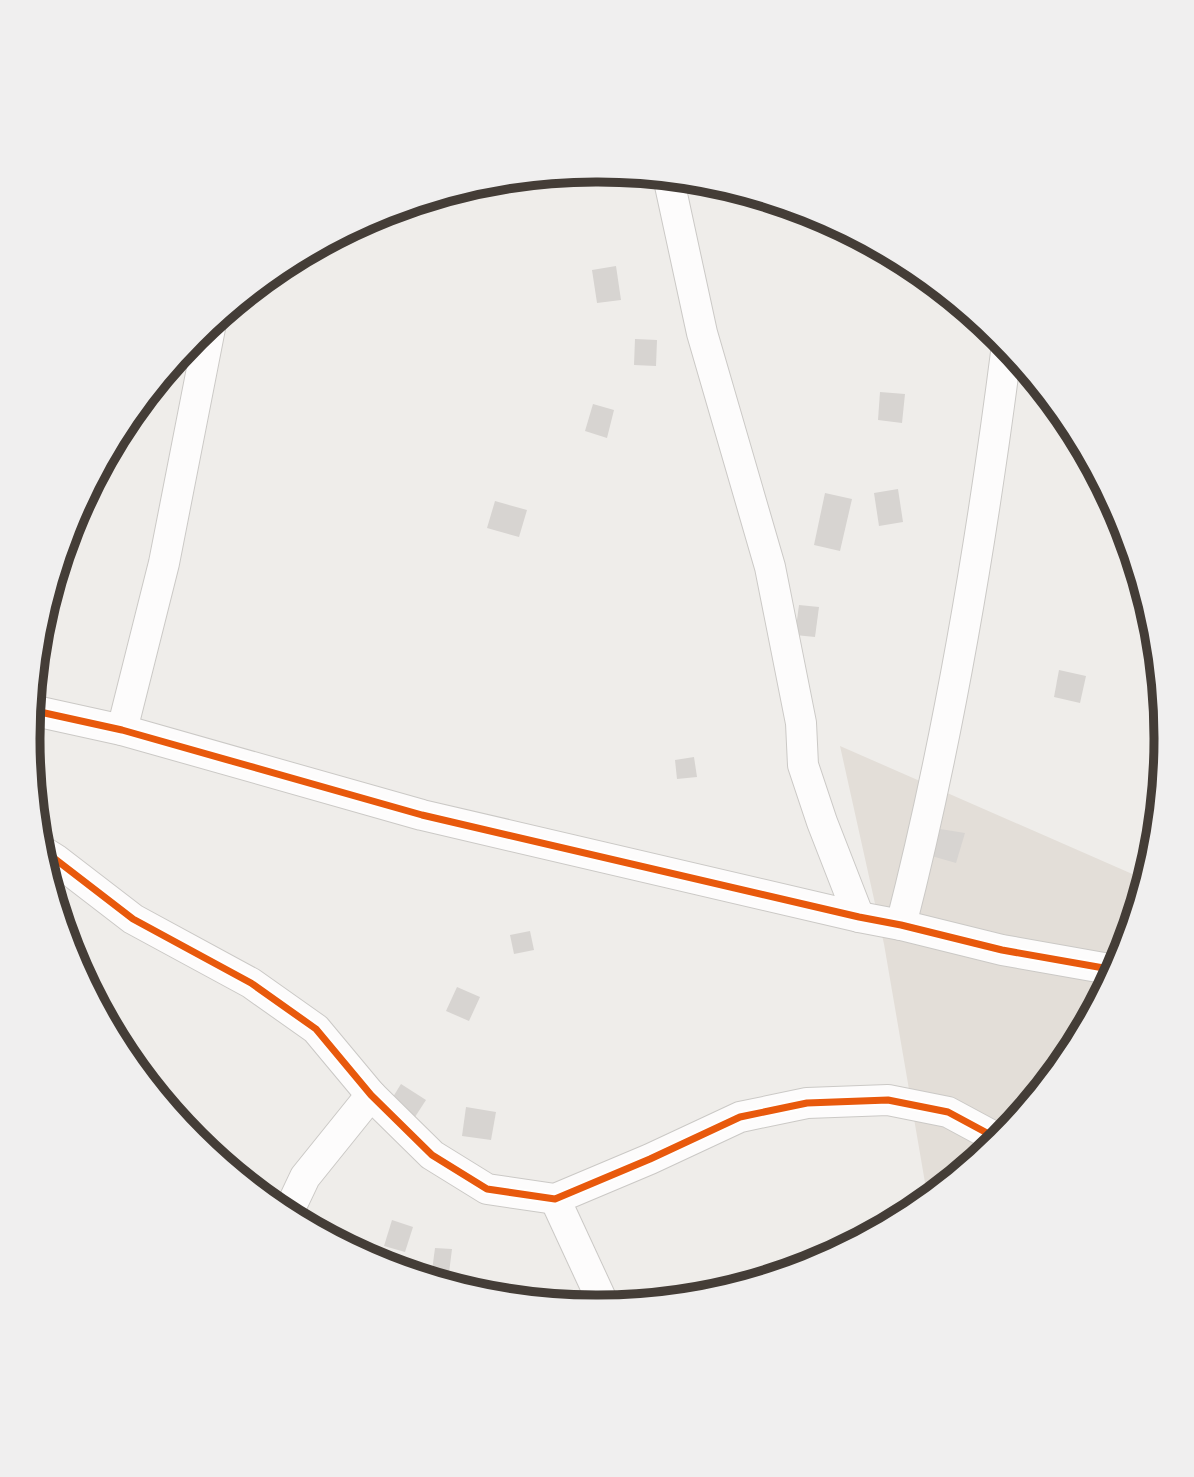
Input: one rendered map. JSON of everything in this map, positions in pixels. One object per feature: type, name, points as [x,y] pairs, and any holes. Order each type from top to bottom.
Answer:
[{"type":"street","points":[[670,187],[702,333],[770,568],[801,723],[803,765],[859,918]]},
{"type":"street","points":[[122,730],[164,563],[208,341]]},
{"type":"street","points":[[901,925],[924,834],[960,657],[1005,360]]},
{"type":"street","points":[[41,711],[122,730],[422,815],[859,918],[901,925],[1002,950],[1104,968]]},
{"type":"street","points":[[53,858],[133,919],[251,983],[316,1029],[371,1095],[432,1156],[487,1189],[555,1199],[740,1117],[807,1103],[888,1100],[948,1112],[989,1134]]},
{"type":"street","points":[[292,1204],[304,1177],[371,1095]]},
{"type":"street","points":[[555,1199],[599,1295]]},
{"type":"shaded area","points":[[840,746],[1137,876],[1111,952],[1079,1017],[1060,1048],[1016,1106],[991,1132],[926,1187],[884,944]]},
{"type":"building","points":[[616,266],[621,300],[597,303],[592,270]]},
{"type":"building","points":[[635,339],[657,340],[656,366],[634,365]]},
{"type":"building","points":[[880,392],[905,394],[902,423],[878,420]]},
{"type":"building","points":[[593,404],[614,410],[607,438],[585,431]]},
{"type":"building","points":[[898,489],[903,522],[879,526],[874,493]]},
{"type":"building","points":[[825,493],[852,499],[840,551],[814,545]]},
{"type":"building","points":[[495,501],[527,510],[519,537],[487,528]]},
{"type":"building","points":[[799,605],[819,607],[815,637],[795,635]]},
{"type":"building","points":[[1059,670],[1086,676],[1080,703],[1054,697]]},
{"type":"building","points":[[694,757],[697,777],[677,779],[675,760]]},
{"type":"building","points":[[934,828],[965,833],[956,863],[928,855]]},
{"type":"building","points":[[530,931],[534,950],[514,954],[510,935]]},
{"type":"building","points":[[457,987],[480,997],[469,1021],[446,1011]]},
{"type":"building","points":[[401,1084],[426,1100],[413,1120],[388,1105]]},
{"type":"building","points":[[466,1107],[496,1112],[491,1140],[462,1136]]},
{"type":"building","points":[[392,1220],[413,1227],[405,1252],[384,1246]]},
{"type":"building","points":[[435,1248],[452,1249],[449,1273],[432,1270]]},
{"type":"cycle path","points":[[41,712],[122,730],[422,815],[1002,950],[1104,968]]},
{"type":"cycle path","points":[[53,858],[133,919],[251,983],[316,1029],[371,1095],[432,1155],[487,1189],[555,1199],[740,1117],[807,1103],[888,1100],[948,1112],[989,1134]]}]
